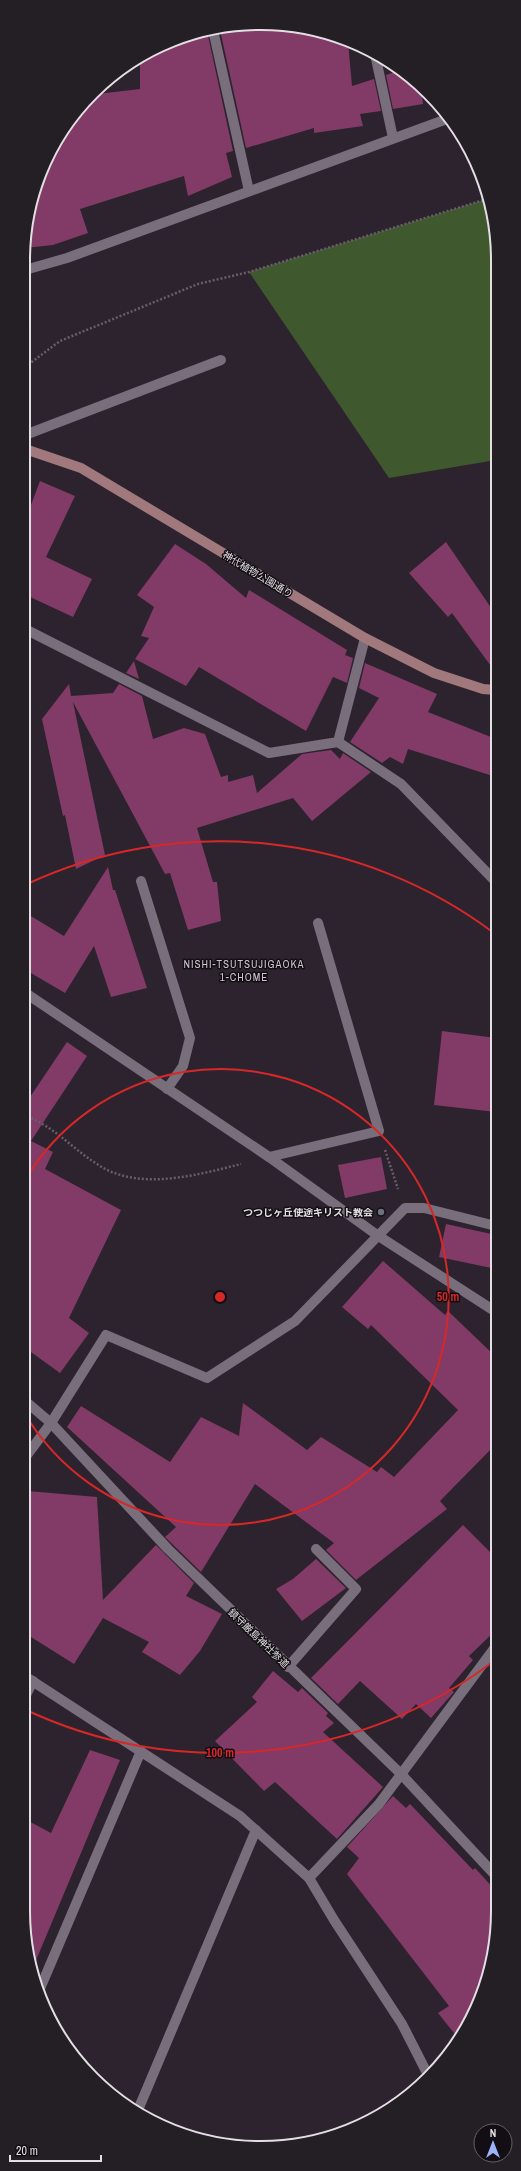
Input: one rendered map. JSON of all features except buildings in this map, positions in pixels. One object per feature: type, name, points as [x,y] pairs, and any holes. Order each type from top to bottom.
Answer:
[{"type":"street","points":[[214,35],[249,191]]},
{"type":"street","points":[[377,61],[393,138]]},
{"type":"street","points":[[30,269],[67,258],[443,120]]},
{"type":"street","points":[[30,433],[221,360]]},
{"type":"street","name":"神代植物公園通り","points":[[30,451],[81,468],[365,638],[434,673],[483,689],[491,690]]},
{"type":"street","points":[[30,632],[269,753],[338,742],[401,784],[491,877]]},
{"type":"street","points":[[338,742],[365,638]]},
{"type":"street","points":[[141,881],[190,1038],[183,1066],[168,1089]]},
{"type":"street","points":[[269,1157],[379,1131],[318,923]]},
{"type":"street","points":[[30,996],[269,1157],[378,1235],[491,1309]]},
{"type":"street","points":[[30,1451],[51,1423],[106,1335],[207,1378],[295,1321],[405,1208],[424,1208],[491,1225]]},
{"type":"street","name":"鎮守厳島神社参道","points":[[30,1405],[51,1423],[168,1549],[288,1667],[401,1774],[491,1871]]},
{"type":"street","points":[[288,1667],[356,1590],[316,1548]]},
{"type":"street","points":[[309,1878],[379,1804],[491,1653]]},
{"type":"street","points":[[30,1679],[240,1816],[309,1878],[334,1920],[402,2024],[425,2071]]},
{"type":"street","points":[[30,1687],[33,1681]]},
{"type":"street","points":[[42,1984],[141,1751]]},
{"type":"street","points":[[139,2107],[256,1830]]},
{"type":"path","points":[[30,363],[60,341],[198,284],[249,272],[483,200]]},
{"type":"path","points":[[30,1118],[43,1123],[98,1165],[130,1178],[186,1177],[269,1157]]},
{"type":"path","points":[[379,1131],[405,1208]]},
{"type":"green space","points":[[483,200],[487,216],[491,245],[491,461],[389,478],[249,272]]},
{"type":"place","name":"つつじヶ丘使途キリスト教会","points":[[381,1212]]},
{"type":"district","name":"NISHI-TSUTSUJIGAOKA 1-CHOME","points":[[244,970]]}]
